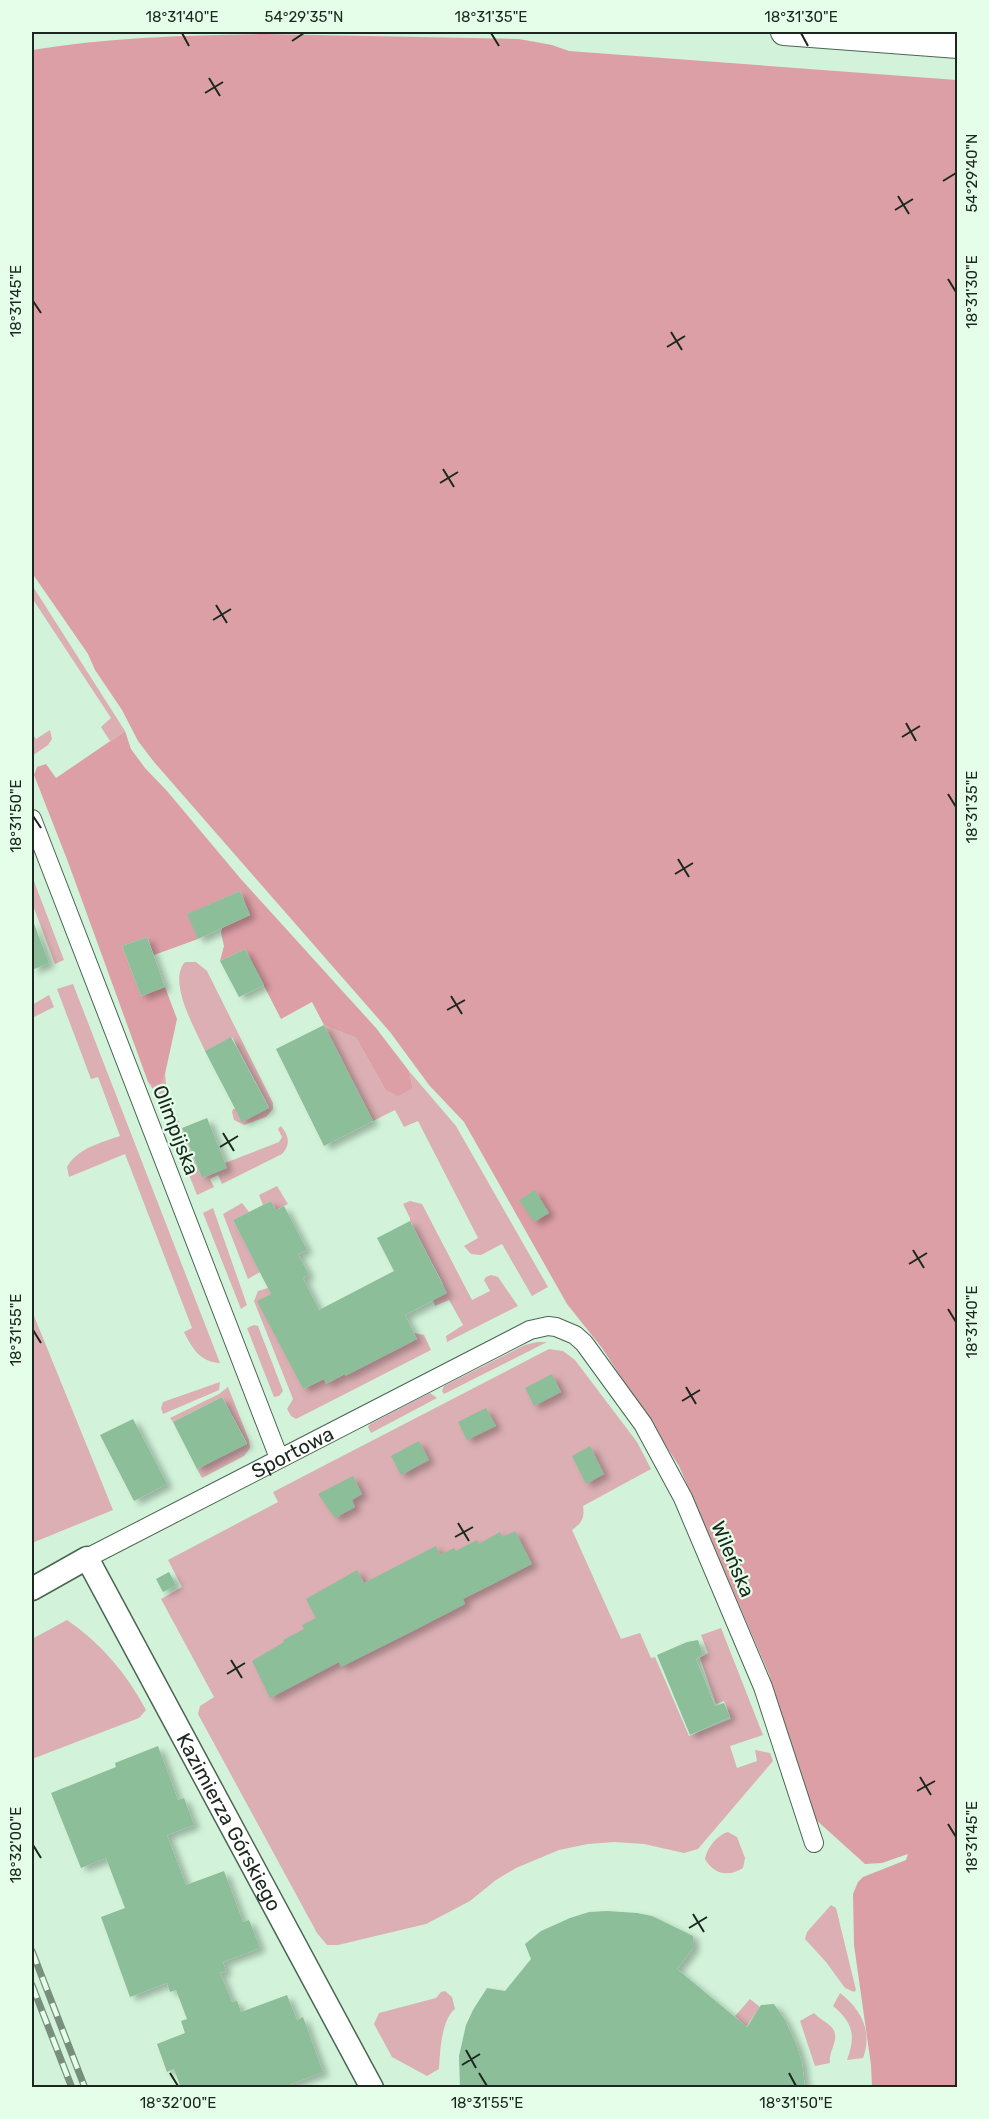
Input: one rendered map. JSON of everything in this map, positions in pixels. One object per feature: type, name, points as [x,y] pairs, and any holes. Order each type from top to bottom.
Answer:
[{"type":"main road","points":[[783,32],[957,45]]},
{"type":"street","name":"Olimpijska","points":[[32,819],[279,1458]]},
{"type":"street","name":"Sportowa","points":[[32,1589],[279,1458],[530,1330],[548,1326],[556,1327]]},
{"type":"street","name":"Wileńska","points":[[556,1327],[575,1335],[591,1350],[643,1425],[682,1498],[763,1688],[814,1843]]},
{"type":"street","name":"Kazimierza Górskiego","points":[[87,1558],[372,2088]]},
{"type":"shaded area","points":[[266,34],[519,39],[552,45],[569,51],[957,80],[957,2087],[872,2087],[854,1945],[853,1894],[863,1877],[906,1860],[908,1854],[882,1863],[865,1864],[814,1818],[769,1674],[679,1466],[602,1348],[567,1304],[464,1122],[429,1085],[390,1032],[154,762],[138,741],[122,710],[95,670],[88,654],[32,573],[32,50],[119,39]]},
{"type":"shaded area","points":[[32,585],[125,731],[110,741],[101,727],[111,718],[32,598]]},
{"type":"shaded area","points":[[50,730],[52,739],[48,745],[32,756],[32,733],[36,739]]},
{"type":"shaded area","points":[[125,731],[131,749],[145,768],[240,878],[376,1028],[409,1071],[413,1088],[398,1096],[385,1089],[356,1038],[324,1025],[312,1002],[281,1019],[245,949],[220,961],[224,946],[222,928],[250,915],[240,891],[188,914],[198,939],[154,955],[147,937],[122,946],[141,996],[165,987],[177,1019],[161,1083],[154,1086],[148,1082],[34,775],[37,767],[46,764],[56,778]]},
{"type":"shaded area","points":[[32,876],[64,960],[55,964],[32,903]]},
{"type":"shaded area","points":[[185,962],[196,962],[207,971],[273,1103],[273,1109],[266,1117],[244,1125],[234,1120],[233,1109],[269,1107],[232,1037],[205,1051],[181,993],[180,971]]},
{"type":"shaded area","points":[[73,984],[220,1363],[202,1357],[194,1349],[184,1332],[192,1328],[125,1154],[69,1177],[67,1167],[77,1155],[90,1147],[120,1136],[98,1077],[91,1079],[57,989]]},
{"type":"shaded area","points":[[49,995],[54,1007],[32,1018],[32,1005]]},
{"type":"shaded area","points":[[324,1025],[356,1038],[385,1089],[413,1088],[409,1071],[456,1126],[548,1287],[532,1296],[502,1244],[481,1255],[471,1254],[464,1246],[478,1238],[418,1121],[404,1127],[395,1110],[373,1121]]},
{"type":"shaded area","points":[[165,1074],[167,1093],[202,1178],[226,1168],[225,1163],[279,1142],[282,1137],[278,1129],[281,1126],[288,1140],[287,1147],[282,1154],[222,1184],[218,1175],[210,1179],[214,1187],[197,1195],[158,1097],[148,1082],[154,1085],[160,1083]]},
{"type":"shaded area","points":[[277,1186],[288,1204],[276,1210],[271,1201],[263,1205],[259,1195]]},
{"type":"shaded area","points":[[410,1201],[422,1204],[472,1300],[490,1291],[484,1280],[491,1275],[498,1277],[518,1306],[447,1342],[446,1336],[463,1325],[449,1300],[435,1306],[433,1300],[443,1284],[403,1204]]},
{"type":"shaded area","points":[[242,1203],[249,1212],[233,1220],[260,1272],[248,1279],[223,1214]]},
{"type":"shaded area","points":[[213,1208],[247,1305],[241,1309],[203,1213]]},
{"type":"shaded area","points":[[268,1288],[271,1294],[258,1301],[303,1389],[324,1379],[327,1383],[346,1375],[417,1339],[414,1333],[424,1335],[431,1350],[296,1419],[287,1409],[293,1399],[254,1301],[258,1291]]},
{"type":"shaded area","points":[[32,1311],[113,1510],[32,1543]]},
{"type":"shaded area","points":[[258,1326],[283,1391],[279,1396],[274,1397],[247,1328]]},
{"type":"shaded area","points":[[547,1342],[444,1394],[442,1391],[444,1386],[525,1345]]},
{"type":"shaded area","points":[[549,1349],[563,1351],[575,1360],[637,1442],[651,1469],[583,1506],[582,1520],[572,1530],[621,1639],[640,1633],[651,1658],[655,1657],[689,1736],[731,1719],[724,1701],[716,1704],[700,1658],[708,1653],[701,1635],[721,1628],[763,1735],[730,1746],[737,1768],[757,1761],[755,1750],[770,1753],[773,1761],[698,1849],[684,1853],[644,1844],[614,1842],[559,1850],[516,1868],[496,1880],[470,1901],[426,1924],[338,1945],[327,1945],[317,1933],[198,1714],[200,1706],[214,1697],[161,1599],[182,1587],[168,1560],[278,1502],[273,1492]]},
{"type":"shaded area","points":[[220,1382],[219,1390],[163,1414],[161,1408],[163,1402]]},
{"type":"shaded area","points":[[228,1387],[250,1448],[244,1456],[202,1478],[197,1469],[247,1443],[222,1397],[173,1422],[170,1418],[219,1394]]},
{"type":"shaded area","points":[[430,1393],[437,1398],[371,1433],[368,1427],[370,1424]]},
{"type":"shaded area","points":[[67,1620],[112,1660],[146,1710],[139,1718],[32,1759],[32,1639]]},
{"type":"shaded area","points":[[728,1832],[737,1837],[745,1858],[743,1868],[732,1873],[722,1873],[713,1868],[705,1859],[713,1842]]},
{"type":"shaded area","points":[[831,1905],[836,1908],[856,1990],[854,1992],[845,1988],[805,1939],[807,1932]]},
{"type":"shaded area","points":[[445,1991],[452,1997],[455,2009],[450,2014],[444,2029],[439,2069],[427,2076],[392,2057],[374,2024],[379,2013],[436,1998]]},
{"type":"shaded area","points":[[840,1993],[854,2006],[866,2030],[867,2039],[863,2058],[847,2060],[851,2030],[845,2018],[833,2006]]},
{"type":"shaded area","points":[[750,1999],[760,2007],[746,2027],[735,2016]]},
{"type":"shaded area","points":[[814,2013],[835,2033],[830,2063],[815,2066],[800,2021]]},
{"type":"building","points":[[240,891],[250,915],[198,939],[187,914]]},
{"type":"building","points":[[32,922],[49,963],[32,970]]},
{"type":"building","points":[[147,937],[165,987],[141,996],[122,946]]},
{"type":"building","points":[[245,949],[264,985],[239,997],[220,961]]},
{"type":"building","points":[[324,1025],[373,1121],[324,1146],[276,1049]]},
{"type":"building","points":[[231,1037],[269,1108],[242,1122],[205,1051]]},
{"type":"building","points":[[207,1118],[227,1168],[202,1178],[182,1128]]},
{"type":"building","points":[[535,1190],[549,1213],[534,1222],[519,1200]]},
{"type":"building","points":[[271,1201],[276,1210],[284,1206],[307,1250],[298,1254],[309,1275],[303,1278],[319,1310],[394,1271],[377,1238],[410,1221],[447,1293],[405,1315],[417,1339],[345,1376],[345,1374],[326,1384],[324,1379],[303,1389],[257,1301],[271,1294],[233,1220]]},
{"type":"building","points":[[552,1374],[561,1392],[534,1406],[525,1388]]},
{"type":"building","points":[[222,1397],[247,1444],[197,1469],[173,1422]]},
{"type":"building","points":[[486,1408],[496,1426],[467,1440],[458,1422]]},
{"type":"building","points":[[133,1419],[167,1484],[134,1501],[100,1435]]},
{"type":"building","points":[[419,1441],[429,1460],[401,1475],[391,1456]]},
{"type":"building","points":[[590,1446],[604,1474],[586,1484],[572,1456]]},
{"type":"building","points":[[353,1476],[362,1494],[352,1500],[355,1507],[335,1518],[318,1494]]},
{"type":"building","points":[[515,1531],[532,1564],[463,1599],[465,1604],[409,1633],[341,1667],[339,1662],[270,1698],[252,1661],[304,1629],[302,1625],[316,1618],[306,1599],[357,1570],[364,1583],[436,1546],[440,1555],[454,1548],[456,1551],[477,1540],[479,1544],[500,1532],[503,1537]]},
{"type":"building","points":[[169,1572],[176,1585],[163,1592],[156,1579]]},
{"type":"building","points":[[698,1640],[703,1655],[696,1659],[715,1706],[724,1703],[730,1717],[690,1735],[657,1655],[687,1642]]},
{"type":"building","points":[[158,1746],[178,1800],[184,1798],[194,1825],[167,1835],[186,1885],[224,1871],[243,1922],[249,1920],[260,1948],[223,1962],[226,1971],[220,1973],[232,2002],[237,2001],[241,2012],[287,1995],[297,2020],[303,2017],[323,2072],[281,2088],[181,2088],[174,2069],[167,2072],[157,2044],[185,2033],[181,2021],[187,2019],[176,1990],[170,1992],[167,1983],[130,1997],[101,1917],[125,1908],[106,1858],[81,1868],[51,1793],[116,1767],[115,1763]]},
{"type":"building","points":[[607,1911],[652,1916],[693,1936],[693,1948],[677,1969],[747,2027],[761,2005],[774,2004],[785,2020],[797,2046],[805,2088],[460,2088],[459,2056],[466,2025],[487,1988],[505,1991],[531,1959],[525,1944],[541,1931],[589,1912]]},
{"type":"railway","points":[[32,1951],[85,2088]]},
{"type":"railway","points":[[32,1985],[72,2088]]}]
